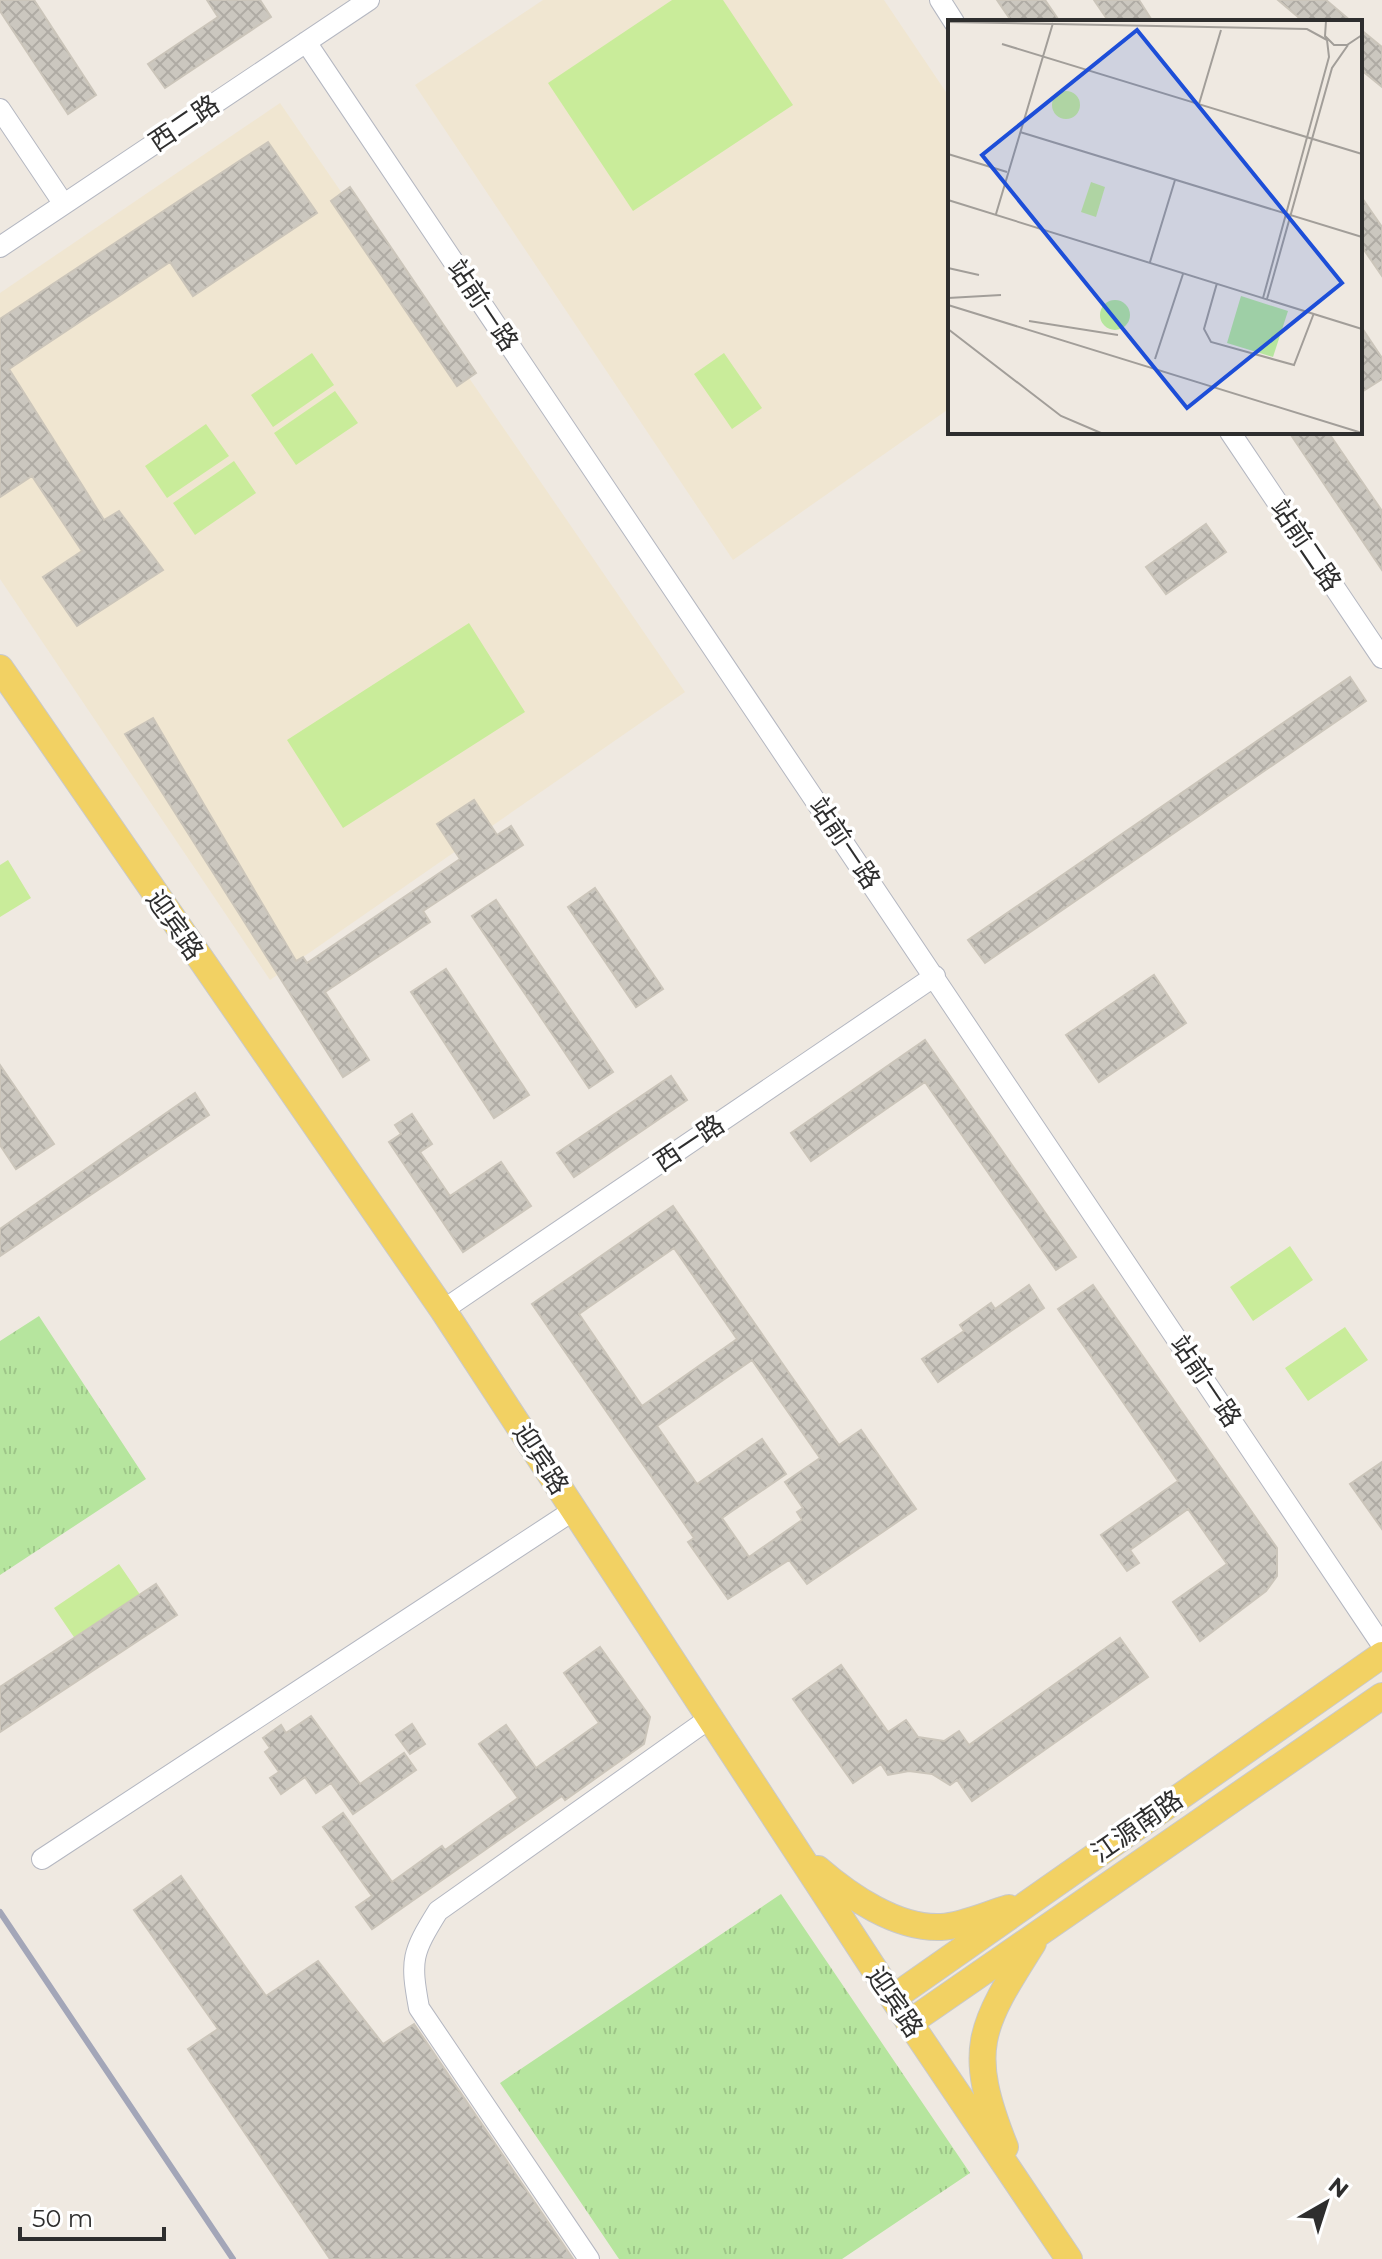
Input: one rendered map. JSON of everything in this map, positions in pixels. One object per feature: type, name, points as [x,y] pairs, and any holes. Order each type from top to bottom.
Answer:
[{"type":"main road","name":"迎宾路","points":[[0,668],[443,1310],[909,2023],[1069,2259]]},
{"type":"main road","name":"江源南路","points":[[893,1998],[1382,1655]]},
{"type":"main road","name":"江源南路","points":[[909,2023],[1382,1696]]},
{"type":"main road","points":[[795,1848],[841,1889],[895,1918],[941,1927],[1028,1903]]},
{"type":"main road","points":[[1023,2191],[984,2086],[981,2049],[987,2020],[1040,1933]]},
{"type":"street","name":"西二路","points":[[0,247],[369,0]]},
{"type":"street","points":[[940,0],[953,20]]},
{"type":"street","name":"站前一路","points":[[306,42],[1382,1645]]},
{"type":"street","points":[[0,109],[63,203]]},
{"type":"street","name":"站前二路","points":[[1231,434],[1382,658]]},
{"type":"street","name":"西一路","points":[[443,1310],[935,976]]},
{"type":"street","points":[[42,1859],[574,1510]]},
{"type":"street","points":[[589,2259],[419,2008],[411,1967],[419,1941],[438,1911],[710,1718]]},
{"type":"shaded area","points":[[543,0],[884,0],[948,95],[948,409],[733,560],[415,85]]},
{"type":"shaded area","points":[[280,103],[685,692],[270,980],[0,579],[0,293]]},
{"type":"green space","points":[[672,0],[723,0],[793,105],[633,211],[548,83]]},
{"type":"green space","points":[[312,353],[334,385],[273,427],[251,395]]},
{"type":"green space","points":[[724,353],[762,408],[732,429],[694,374]]},
{"type":"green space","points":[[335,391],[358,423],[296,465],[274,433]]},
{"type":"green space","points":[[206,424],[229,456],[167,498],[145,466]]},
{"type":"green space","points":[[234,461],[256,493],[195,535],[173,503]]},
{"type":"green space","points":[[469,623],[525,712],[343,828],[287,740]]},
{"type":"green space","points":[[8,860],[31,898],[0,917],[0,865]]},
{"type":"green space","points":[[1290,1246],[1313,1280],[1253,1321],[1230,1287]]},
{"type":"green space","points":[[39,1316],[146,1479],[0,1575],[0,1341]]},
{"type":"green space","points":[[1345,1327],[1368,1360],[1308,1401],[1285,1368]]},
{"type":"green space","points":[[119,1564],[143,1599],[78,1643],[54,1608]]},
{"type":"green space","points":[[781,1894],[970,2173],[842,2259],[619,2259],[500,2083]]},
{"type":"building","points":[[0,0],[34,0],[96,95],[68,114],[0,11]]},
{"type":"building","points":[[207,0],[260,0],[271,17],[165,88],[148,64],[218,17]]},
{"type":"building","points":[[997,0],[1045,0],[1059,20],[1011,20]]},
{"type":"building","points":[[1094,0],[1139,0],[1152,20],[1108,20]]},
{"type":"building","points":[[1278,0],[1326,0],[1350,20],[1302,20]]},
{"type":"building","points":[[1362,31],[1382,47],[1382,87],[1362,71]]},
{"type":"building","points":[[268,142],[317,213],[193,296],[170,262],[9,369],[104,520],[119,511],[163,570],[77,626],[43,577],[82,551],[32,476],[0,497],[0,319]]},
{"type":"building","points":[[350,187],[476,373],[457,386],[331,201]]},
{"type":"building","points":[[1362,198],[1382,227],[1382,276],[1362,247]]},
{"type":"building","points":[[1362,328],[1382,358],[1382,379],[1362,392]]},
{"type":"building","points":[[1290,434],[1329,434],[1382,511],[1382,570]]},
{"type":"building","points":[[1206,524],[1226,552],[1166,594],[1146,567]]},
{"type":"building","points":[[1350,677],[1366,701],[985,963],[968,940]]},
{"type":"building","points":[[153,718],[296,961],[303,957],[307,963],[460,859],[437,824],[474,800],[497,835],[511,826],[523,845],[423,911],[430,922],[325,992],[369,1060],[343,1077],[125,734]]},
{"type":"building","points":[[595,888],[663,989],[636,1007],[568,907]]},
{"type":"building","points":[[496,900],[613,1072],[589,1088],[472,916]]},
{"type":"building","points":[[446,969],[529,1095],[494,1118],[411,992]]},
{"type":"building","points":[[1154,975],[1186,1023],[1099,1082],[1066,1035]]},
{"type":"building","points":[[925,1040],[1076,1257],[1056,1270],[925,1082],[811,1161],[791,1133]]},
{"type":"building","points":[[0,1065],[54,1144],[16,1169],[0,1145]]},
{"type":"building","points":[[671,1076],[687,1100],[574,1177],[557,1153]]},
{"type":"building","points":[[195,1093],[209,1115],[0,1256],[0,1229]]},
{"type":"building","points":[[412,1114],[432,1144],[420,1152],[450,1196],[501,1162],[531,1206],[463,1252],[389,1142],[401,1134],[395,1125]]},
{"type":"building","points":[[673,1206],[839,1445],[861,1430],[916,1509],[807,1584],[789,1560],[728,1599],[688,1542],[694,1538],[532,1304]],"holes":[[[674,1248],[737,1339],[642,1406],[579,1314]],[[752,1360],[820,1458],[785,1482],[803,1508],[797,1512],[802,1520],[749,1557],[722,1518],[786,1474],[762,1439],[697,1484],[657,1426]]]},
{"type":"building","points":[[1029,1285],[1044,1308],[938,1382],[922,1359],[964,1331],[960,1325],[991,1303],[995,1309]]},
{"type":"building","points":[[1093,1285],[1277,1548],[1277,1576],[1266,1591],[1200,1641],[1173,1602],[1227,1564],[1188,1509],[1130,1550],[1139,1563],[1127,1571],[1101,1535],[1178,1481],[1058,1309]]},
{"type":"building","points":[[1382,1462],[1382,1529],[1350,1484]]},
{"type":"building","points":[[156,1584],[177,1615],[0,1732],[0,1687]]},
{"type":"building","points":[[1120,1638],[1148,1677],[972,1801],[957,1780],[950,1785],[932,1774],[909,1771],[888,1775],[881,1764],[853,1783],[793,1699],[841,1665],[888,1732],[906,1720],[918,1737],[944,1741],[959,1731],[969,1745]]},
{"type":"building","points":[[600,1647],[650,1717],[644,1744],[565,1800],[562,1796],[372,1929],[356,1907],[372,1896],[323,1827],[343,1813],[392,1882],[442,1846],[445,1850],[518,1798],[479,1744],[506,1725],[536,1768],[599,1723],[564,1673]]},
{"type":"building","points":[[311,1716],[360,1784],[404,1753],[416,1770],[353,1814],[331,1783],[316,1793],[305,1777],[281,1794],[270,1778],[279,1772],[265,1752],[270,1748],[263,1738],[281,1725],[286,1733]]},
{"type":"building","points":[[412,1724],[425,1744],[410,1754],[396,1735]]},
{"type":"building","points":[[181,1876],[266,1996],[318,1961],[383,2044],[414,2024],[573,2259],[330,2259],[188,2049],[218,2029],[134,1910]]},
{"type":"railway","points":[[0,1912],[233,2259]]}]
